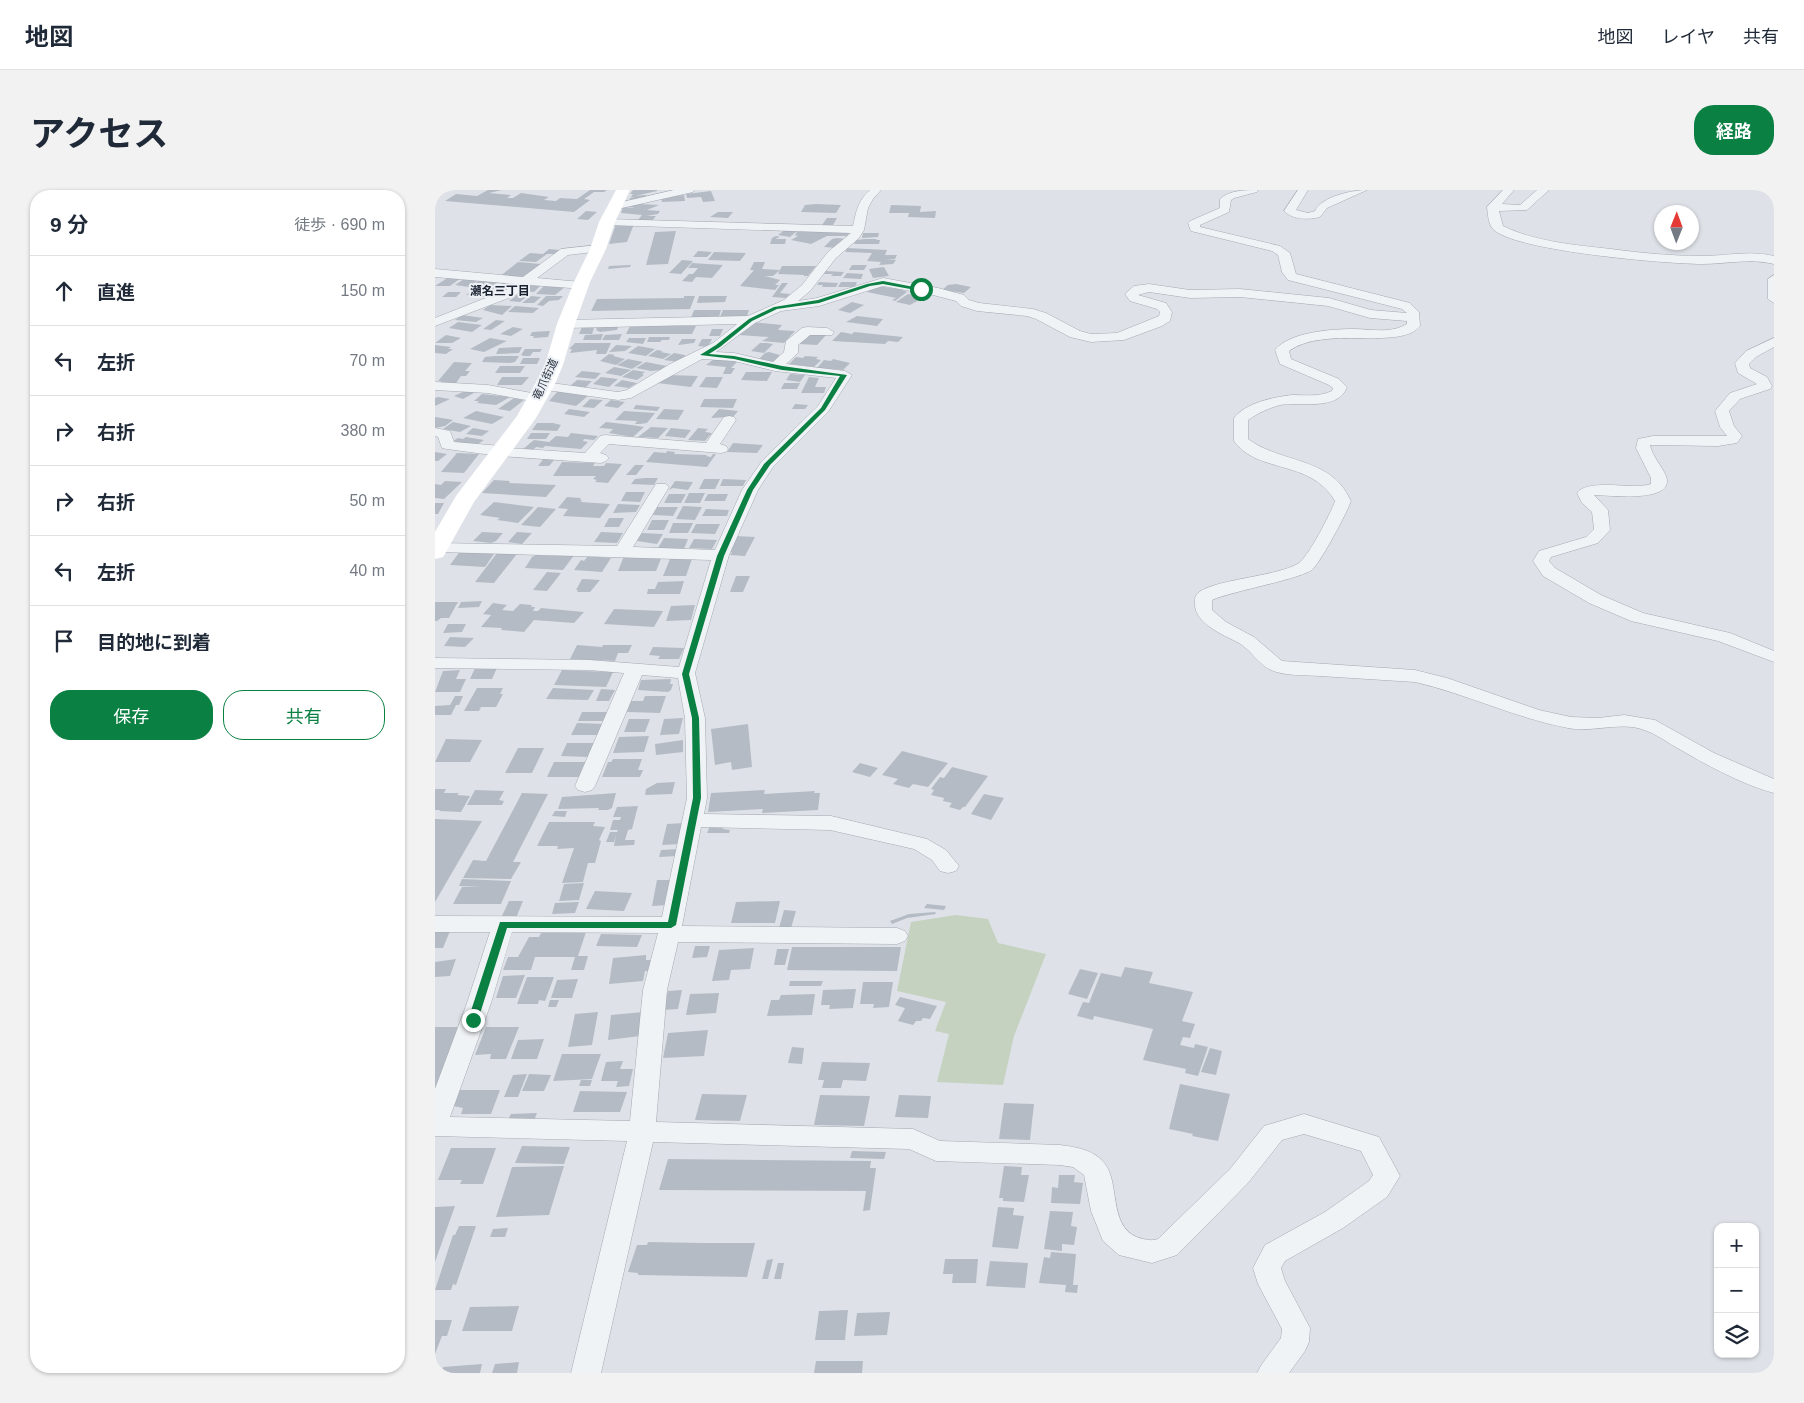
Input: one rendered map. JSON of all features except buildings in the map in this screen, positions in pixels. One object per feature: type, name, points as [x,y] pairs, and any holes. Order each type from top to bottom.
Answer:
[{"type":"main road","name":"竜爪街道","points":[[438,540],[500,451],[526,418],[540,392],[554,365],[566,324],[598,249],[610,215],[623,190]]},
{"type":"street","points":[[610,215],[689,190]]},
{"type":"street","points":[[435,386],[618,396],[631,394],[675,367],[718,346],[750,320],[797,297],[832,255],[855,236],[862,208],[868,197],[876,190]]},
{"type":"street","points":[[1253,190],[1230,196],[1226,199],[1225,210],[1194,223],[1195,229],[1276,248],[1284,253],[1288,272],[1292,277],[1406,306],[1413,312],[1414,326],[1406,332],[1389,335],[1353,333],[1320,337],[1290,343],[1282,350],[1285,362],[1334,382],[1340,388],[1338,393],[1329,398],[1287,400],[1265,404],[1241,418],[1241,441],[1249,448],[1269,458],[1315,472],[1338,488],[1343,501],[1339,513],[1306,566],[1292,572],[1221,590],[1204,598],[1203,611],[1220,626],[1248,641],[1263,656],[1277,666],[1297,669],[1415,676],[1440,682],[1534,715],[1561,721],[1598,724],[1624,721],[1648,724],[1707,757],[1774,787]]},
{"type":"street","points":[[1303,190],[1289,211],[1296,215],[1314,215],[1319,213],[1323,206],[1362,190]]},
{"type":"street","points":[[1509,190],[1493,207],[1497,227],[1505,232],[1547,243],[1643,258],[1700,260],[1751,257],[1774,260]]},
{"type":"street","points":[[1493,207],[1523,208],[1544,190]]},
{"type":"street","points":[[610,215],[858,230]]},
{"type":"street","points":[[435,322],[510,293],[565,252],[598,249]]},
{"type":"street","points":[[435,273],[581,286]]},
{"type":"street","points":[[1774,278],[1774,299]]},
{"type":"street","points":[[775,308],[819,302],[883,282],[934,291],[960,298],[965,304],[977,307],[1028,312],[1041,316],[1075,334],[1091,338],[1119,337],[1157,323],[1165,318],[1166,312],[1163,306],[1134,298],[1131,294],[1138,289],[1191,294],[1224,292],[1329,302],[1370,314],[1414,318]]},
{"type":"street","points":[[566,324],[750,320]]},
{"type":"street","points":[[775,367],[791,353],[791,344],[807,331],[827,332]]},
{"type":"street","points":[[1774,342],[1751,354],[1742,363],[1743,370],[1762,380],[1765,386],[1735,396],[1723,411],[1727,427],[1735,436],[1732,440],[1718,442],[1653,440],[1643,442],[1643,448],[1659,478],[1659,487],[1643,492],[1589,490],[1585,494],[1588,500],[1600,510],[1601,530],[1593,540],[1545,554],[1541,561],[1549,572],[1595,599],[1637,617],[1724,637],[1774,657]]},
{"type":"street","points":[[586,1373],[641,1133],[655,990],[670,930],[697,798],[695,718],[685,674],[721,556],[750,490],[767,464],[823,409],[845,375],[775,367],[734,357],[702,355]]},
{"type":"street","points":[[435,432],[445,434],[447,444],[473,449],[595,458],[605,439],[715,449],[729,420]]},
{"type":"street","points":[[621,551],[661,487]]},
{"type":"street","points":[[438,540],[721,556]]},
{"type":"street","points":[[435,663],[589,665],[685,674]]},
{"type":"street","points":[[585,786],[635,669]]},
{"type":"street","points":[[693,820],[831,823],[919,844],[939,854],[948,866]]},
{"type":"street","points":[[435,924],[503,924],[897,936]]},
{"type":"street","points":[[435,1122],[479,1003],[503,924]]},
{"type":"street","points":[[435,1126],[913,1139],[936,1151],[1060,1155],[1078,1158],[1088,1163],[1096,1172],[1104,1211],[1113,1233],[1129,1247],[1152,1252],[1167,1247],[1239,1176],[1273,1134],[1304,1124],[1370,1144],[1387,1176],[1378,1190],[1334,1220],[1275,1253],[1267,1268],[1272,1284],[1296,1328],[1295,1342],[1272,1373]]},
{"type":"green space","points":[[956,915],[988,919],[998,943],[1046,954],[1014,1036],[1003,1085],[937,1082],[949,1034],[935,1031],[946,1002],[897,991],[911,922]]},
{"type":"district","name":"瀬名三丁目","points":[[500,291]]},
{"type":"route","points":[[473,1020],[503,924],[671,925],[697,798],[695,718],[685,674],[721,556],[750,490],[767,464],[823,409],[845,375],[757,364],[734,357],[702,355],[718,346],[750,320],[775,308],[819,302],[883,282],[921,289]]}]
